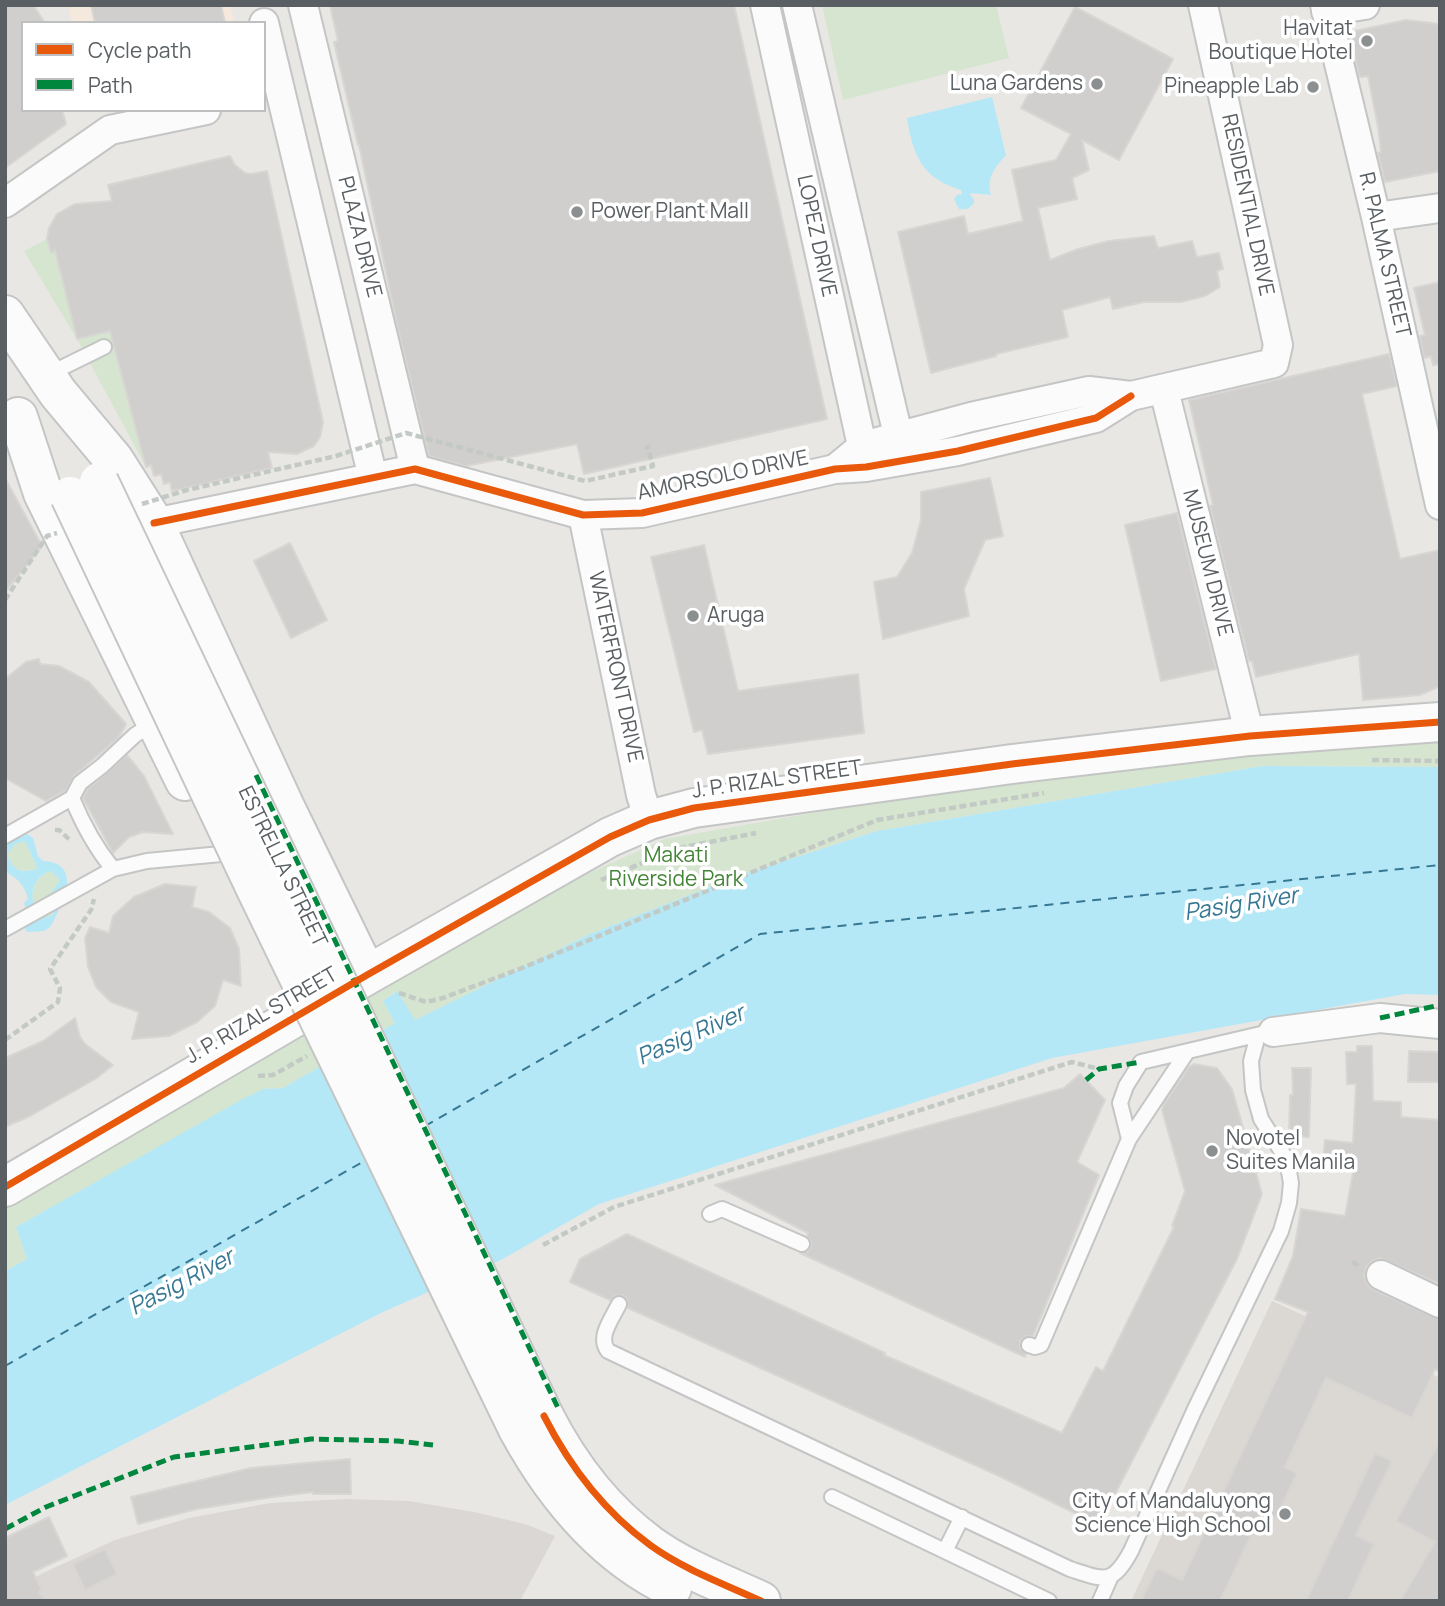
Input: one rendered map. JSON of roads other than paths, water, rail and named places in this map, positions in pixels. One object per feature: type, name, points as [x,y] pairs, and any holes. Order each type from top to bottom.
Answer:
[{"type":"main road","name":"ESTRELLA STREET","points":[[5,315],[52,384],[156,722],[221,854],[296,1017]]},
{"type":"main road","name":"ESTRELLA STREET","points":[[11,408],[80,481],[531,1423]]},
{"type":"main road","name":"ESTRELLA STREET","points":[[80,481],[146,514],[367,975]]},
{"type":"main road","name":"J. P. RIZAL STREET","points":[[5,1187],[367,975],[610,837],[649,820],[694,808],[999,765],[1250,736],[1440,722]]},
{"type":"main road","points":[[221,854],[251,852],[269,844],[280,830],[284,804]]},
{"type":"main road","points":[[531,1423],[550,1481],[595,1535],[635,1567],[698,1601]]},
{"type":"main road","points":[[531,1423],[576,1469],[611,1511],[638,1536],[666,1555],[761,1601]]},
{"type":"street","name":"PLAZA DRIVE","points":[[303,5],[415,470]]},
{"type":"street","name":"LOPEZ DRIVE","points":[[765,5],[865,457]]},
{"type":"street","name":"LOPEZ DRIVE","points":[[797,5],[901,448]]},
{"type":"street","name":"RESIDENTIAL DRIVE","points":[[1203,5],[1278,345],[1273,363]]},
{"type":"street","points":[[1326,8],[1365,5]]},
{"type":"street","name":"R. PALMA STREET","points":[[1326,8],[1440,505]]},
{"type":"street","name":"PLAZA DRIVE","points":[[266,42],[272,97],[373,478]]},
{"type":"street","points":[[272,97],[322,86]]},
{"type":"street","points":[[5,203],[110,130],[196,112]]},
{"type":"street","points":[[1376,217],[1440,208]]},
{"type":"street","name":"AMORSOLO DRIVE","points":[[146,514],[415,470],[583,514],[642,513],[835,469],[865,457],[1089,391],[1131,396],[1273,363]]},
{"type":"street","name":"MUSEUM DRIVE","points":[[1164,390],[1250,736]]},
{"type":"street","name":"WATERFRONT DRIVE","points":[[583,514],[649,820]]},
{"type":"street","points":[[1265,1033],[1380,1018],[1440,1005]]},
{"type":"street","points":[[1380,1018],[1440,1024]]},
{"type":"street","points":[[1381,1275],[1440,1303]]},
{"type":"lane","points":[[52,384],[104,346]]},
{"type":"lane","points":[[5,836],[72,798],[80,783],[135,735],[156,722]]},
{"type":"lane","points":[[72,798],[97,850],[113,869]]},
{"type":"lane","points":[[5,929],[113,869],[147,861],[221,854]]},
{"type":"lane","points":[[1129,1139],[1120,1103],[1122,1094],[1141,1062],[1265,1033]]},
{"type":"lane","points":[[619,1304],[603,1338],[604,1348],[608,1351],[1070,1569],[1097,1577],[1111,1576],[1121,1570],[1131,1551],[1194,1411],[1281,1231],[1291,1183],[1287,1160],[1261,1119],[1253,1090],[1251,1061],[1265,1033]]},
{"type":"lane","points":[[1030,1345],[1041,1345],[1129,1139],[1187,1052]]},
{"type":"lane","points":[[1156,1059],[1166,1082]]},
{"type":"lane","points":[[710,1213],[722,1209],[802,1244]]},
{"type":"lane","points":[[832,1497],[1049,1601]]},
{"type":"lane","points":[[945,1550],[961,1517]]},
{"type":"lane","points":[[1100,1601],[1111,1576]]},
{"type":"water","points":[[992,97],[1006,155],[995,168],[991,178],[991,195],[971,193],[974,203],[968,209],[959,209],[954,199],[962,194],[961,190],[937,179],[922,164],[912,144],[907,118]]},
{"type":"water","name":"Pasig River","points":[[1263,766],[1440,767],[1440,995],[1405,994],[1052,1058],[599,1204],[501,1260],[383,1312],[5,1505],[5,1271],[27,1259],[16,1227],[241,1100],[263,1089],[283,1088],[395,1023],[383,1001],[397,991],[415,1020],[590,934],[738,876],[877,831]]},
{"type":"water","points":[[24,832],[33,838],[38,856],[43,861],[61,866],[65,872],[65,895],[47,930],[27,932],[24,927],[27,915],[24,903],[28,899],[20,882],[5,871],[5,845]],"holes":[[[25,841],[37,867],[35,870],[20,871],[12,865],[7,854],[15,844]],[[51,871],[60,880],[51,893],[56,905],[53,914],[48,917],[35,907],[33,893],[38,879]]]},
{"type":"place","name":"Havitat Boutique Hotel","points":[[1367,41]]},
{"type":"place","name":"Luna Gardens","points":[[1097,84]]},
{"type":"place","name":"Pineapple Lab","points":[[1313,87]]},
{"type":"place","name":"Power Plant Mall","points":[[577,212]]},
{"type":"place","name":"Aruga","points":[[693,616]]},
{"type":"place","name":"Novotel Suites Manila","points":[[1212,1151]]},
{"type":"place","name":"City of Mandaluyong Science High School","points":[[1285,1514]]},
{"type":"park label","name":"Makati Riverside Park","points":[[676,868]]}]
